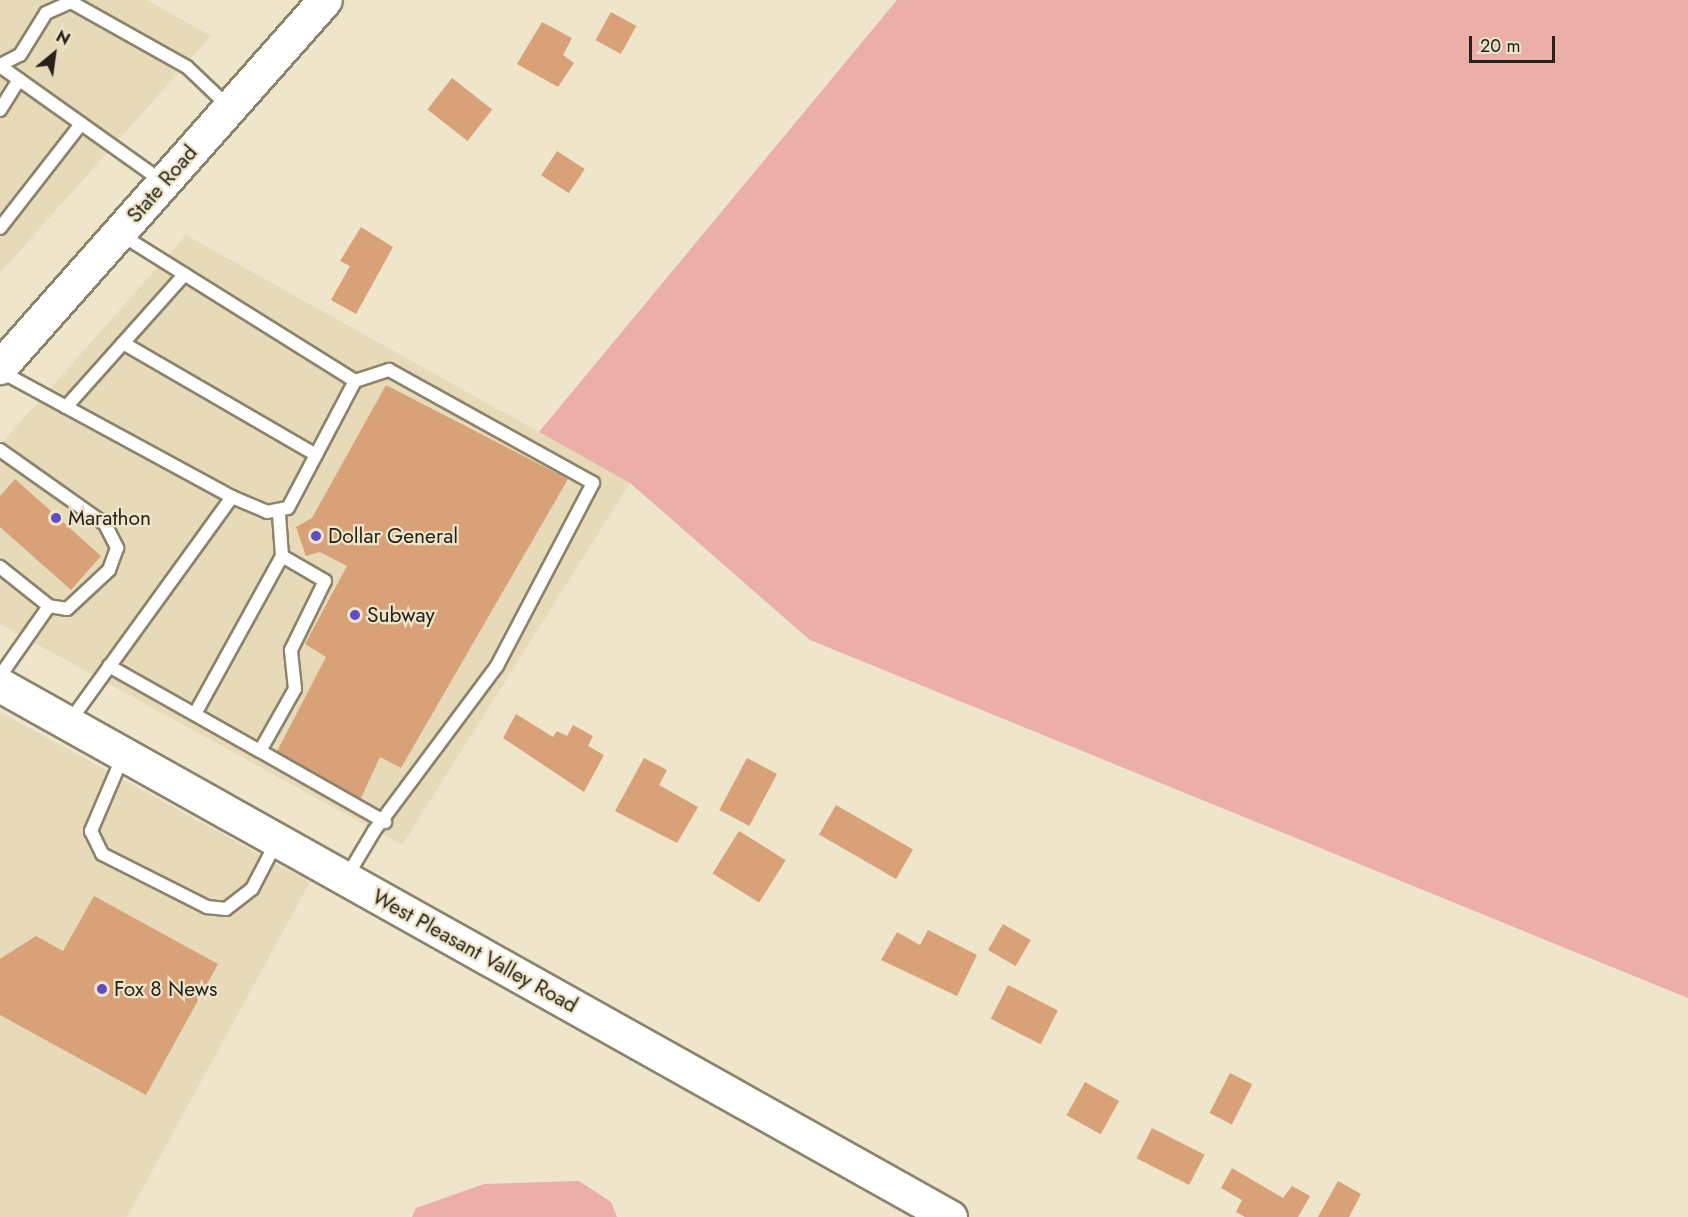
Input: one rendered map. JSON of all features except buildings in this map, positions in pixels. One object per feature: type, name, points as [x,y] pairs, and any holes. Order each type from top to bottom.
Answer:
[{"type":"main road","name":"State Road","points":[[7,357],[325,0]]},
{"type":"main road","name":"West Pleasant Valley Road","points":[[0,685],[950,1217]]},
{"type":"lane","points":[[164,182],[0,65],[20,54],[46,13],[71,2],[187,67],[229,108]]},
{"type":"lane","points":[[0,110],[19,79]]},
{"type":"lane","points":[[0,228],[81,123]]},
{"type":"lane","points":[[119,233],[356,381]]},
{"type":"lane","points":[[66,407],[185,274]]},
{"type":"lane","points":[[123,343],[316,455]]},
{"type":"lane","points":[[7,357],[66,407],[232,497],[279,514]]},
{"type":"lane","points":[[279,514],[288,508],[356,381],[388,370],[593,483],[497,666],[346,879]]},
{"type":"lane","points":[[0,450],[105,524],[114,536],[114,561],[95,584],[67,609],[50,606],[0,567]]},
{"type":"lane","points":[[68,723],[232,497]]},
{"type":"lane","points":[[196,712],[282,556],[279,514]]},
{"type":"lane","points":[[260,751],[295,689],[291,650],[325,581],[282,556]]},
{"type":"lane","points":[[0,676],[50,606]]},
{"type":"lane","points":[[109,666],[196,712],[385,822]]},
{"type":"lane","points":[[124,754],[91,831],[102,854],[207,908],[226,909],[252,890],[277,840]]},
{"type":"shaded area","points":[[0,0],[147,0],[211,36],[0,273]]},
{"type":"shaded area","points":[[897,0],[1688,0],[1688,998],[810,640],[630,483],[539,432]]},
{"type":"shaded area","points":[[186,235],[630,483],[402,845],[0,624],[0,445]]},
{"type":"shaded area","points":[[0,712],[310,882],[127,1217],[0,1217]]},
{"type":"shaded area","points":[[579,1181],[611,1202],[617,1217],[412,1217],[416,1208],[484,1184]]},
{"type":"place","name":"Marathon","points":[[56,518]]},
{"type":"place","name":"Dollar General","points":[[316,536]]},
{"type":"place","name":"Subway","points":[[355,615]]},
{"type":"place","name":"Fox 8 News","points":[[102,989]]}]
